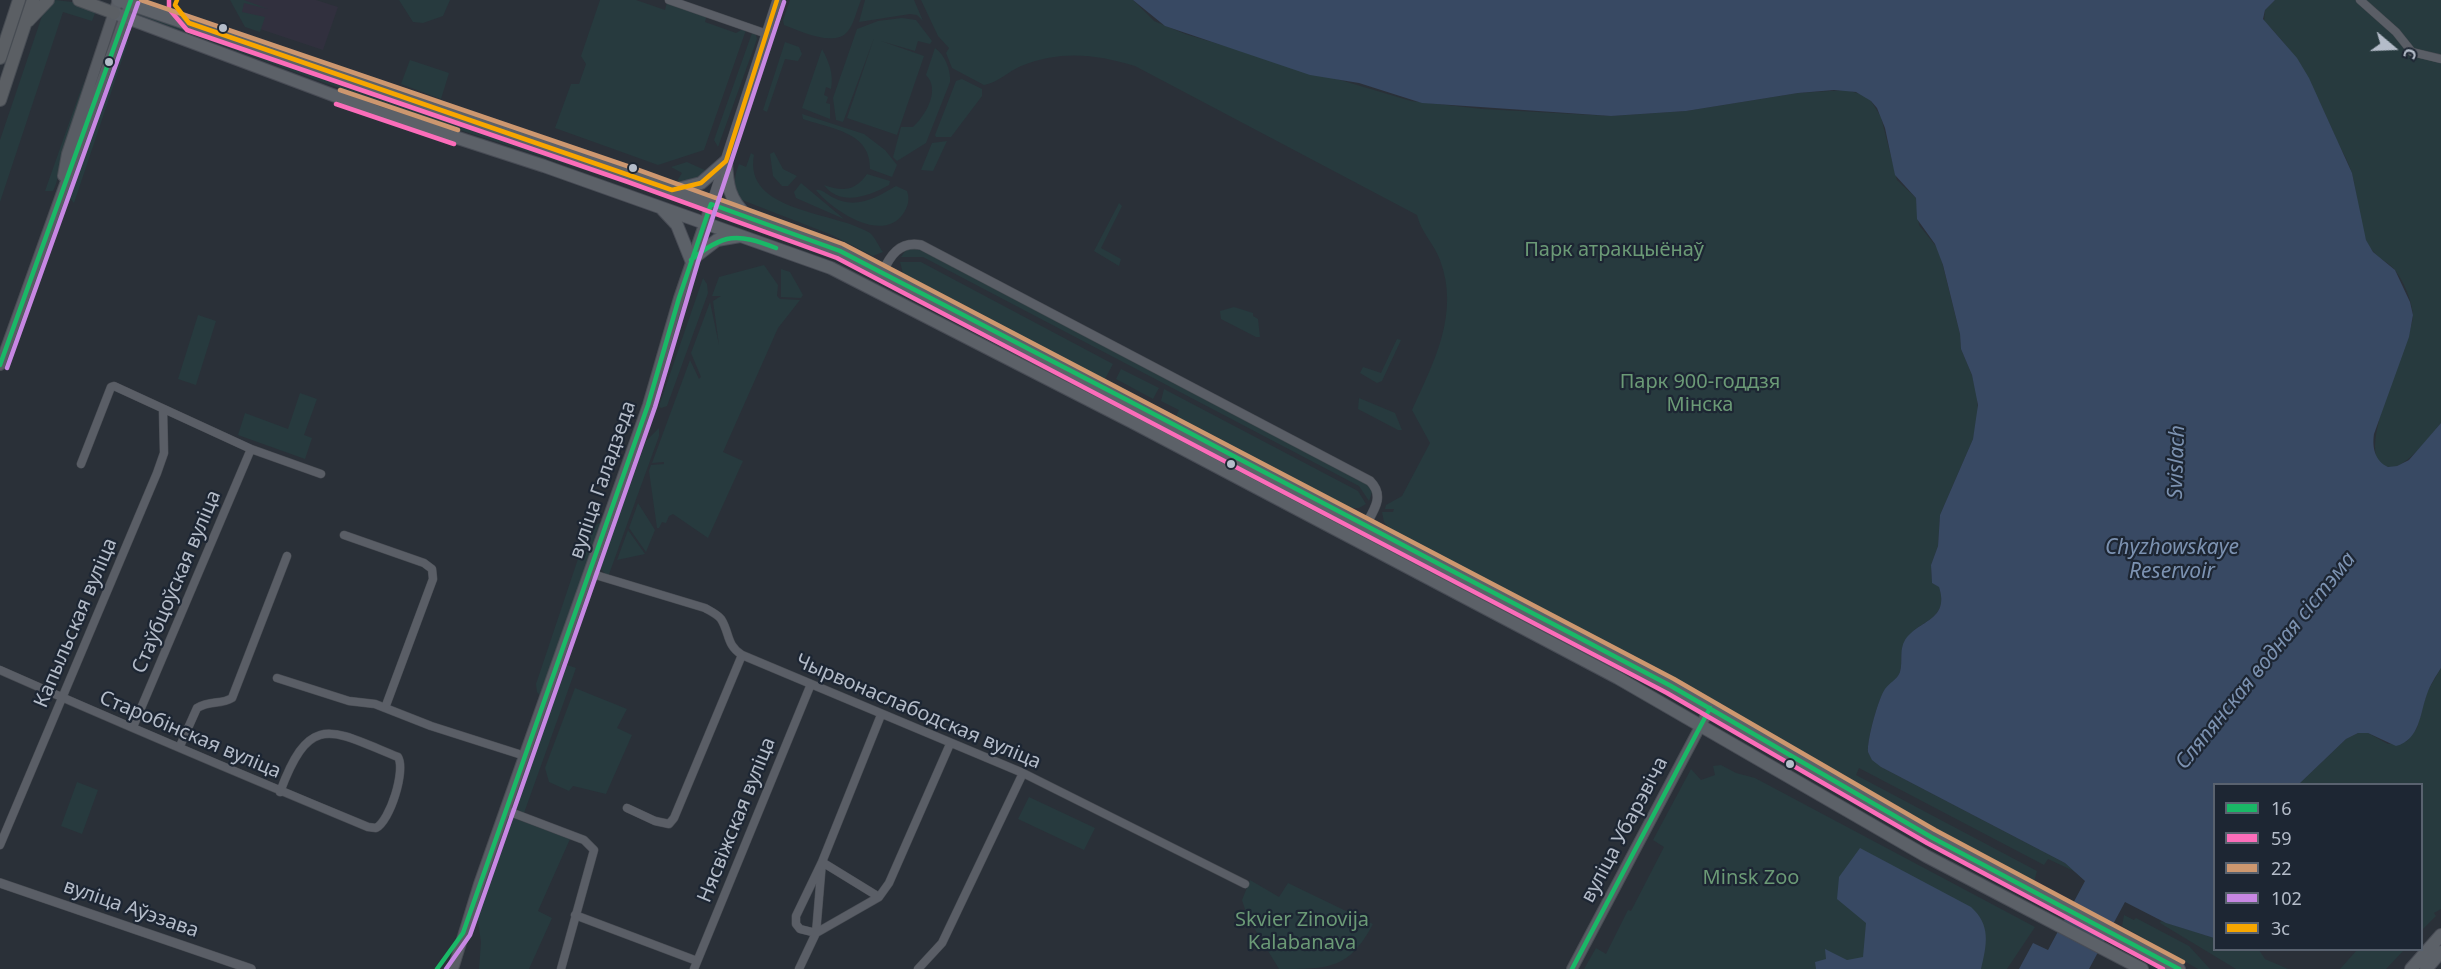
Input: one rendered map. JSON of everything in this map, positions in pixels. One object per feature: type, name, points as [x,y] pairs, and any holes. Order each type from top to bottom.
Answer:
[{"type":"highway","points":[[0,58],[19,0]]},
{"type":"highway","points":[[0,100],[33,0]]},
{"type":"highway","points":[[25,24],[48,0]]},
{"type":"highway","points":[[79,0],[119,15]]},
{"type":"main road","points":[[0,365],[60,194],[67,154],[123,1],[828,246],[1710,708],[1931,837],[2179,969]]},
{"type":"main road","points":[[119,15],[391,116],[658,206],[831,268],[1618,678],[1916,850],[2142,969]]},
{"type":"main road","points":[[672,190],[701,183],[726,161]]},
{"type":"main road","points":[[726,161],[727,186],[731,197],[752,219]]},
{"type":"main road","name":"вуліца Галадзеда","points":[[453,969],[505,810],[648,405],[691,260],[711,204]]},
{"type":"main road","points":[[658,206],[677,225],[691,260],[717,240],[744,236]]},
{"type":"main road","points":[[874,289],[882,273]]},
{"type":"main road","points":[[1356,541],[1365,526]]},
{"type":"main road","name":"вуліца Убарэвіча","points":[[1572,969],[1710,708]]},
{"type":"main road","points":[[2411,969],[2441,935]]},
{"type":"main road","points":[[2426,969],[2441,952]]},
{"type":"street","points":[[669,0],[767,34]]},
{"type":"street","name":"вуліца Галадзеда","points":[[711,204],[777,0]]},
{"type":"street","points":[[2360,0],[2396,32],[2412,52],[2441,59]]},
{"type":"street","points":[[882,273],[891,255],[896,251],[909,244],[921,245],[1223,402],[1370,481],[1376,488],[1378,497],[1365,526]]},
{"type":"street","points":[[81,464],[111,387],[119,388],[252,449],[321,474]]},
{"type":"street","name":"Капыльская вуліца","points":[[0,845],[157,473],[164,453],[163,410]]},
{"type":"street","name":"Стаўбцоўская вуліца","points":[[133,727],[252,449]]},
{"type":"street","points":[[344,535],[424,563],[432,569],[433,579],[385,708]]},
{"type":"street","points":[[180,747],[197,708],[212,701],[226,702],[232,698],[287,556]]},
{"type":"street","points":[[589,573],[705,608],[721,619],[727,640],[734,650],[742,655],[680,806],[669,824],[655,821],[627,808]]},
{"type":"street","name":"Чырвонаслабодская вуліца","points":[[742,655],[1023,773],[1245,884]]},
{"type":"street","name":"Старобінская вуліца","points":[[0,670],[280,792],[368,827],[376,828],[384,821],[402,774],[402,764],[398,757],[350,736],[322,735],[305,742],[292,760],[280,792]]},
{"type":"street","points":[[277,678],[349,701],[385,708],[431,726],[525,756]]},
{"type":"street","name":"Нясвіжская вуліца","points":[[697,966],[811,684]]},
{"type":"street","points":[[881,715],[822,862],[796,916],[796,924],[800,929],[816,933],[879,897],[889,883],[950,744]]},
{"type":"street","points":[[918,969],[942,943],[1023,773]]},
{"type":"street","points":[[505,810],[591,845],[593,857],[561,969]]},
{"type":"street","points":[[822,862],[879,897]]},
{"type":"street","points":[[799,969],[816,933],[822,862]]},
{"type":"street","name":"вуліца Аўэзава","points":[[0,883],[251,969]]},
{"type":"street","points":[[575,915],[697,966]]},
{"type":"shaded area","points":[[231,0],[316,0],[338,7],[323,50],[245,24]]},
{"type":"green space","points":[[55,0],[72,2],[96,11],[92,21],[63,12],[0,202],[0,140],[44,10]]},
{"type":"green space","points":[[230,0],[244,0],[268,9],[244,3],[242,12],[265,17],[260,32],[245,27]]},
{"type":"green space","points":[[399,0],[450,0],[443,16],[423,23],[413,22]]},
{"type":"green space","points":[[600,0],[636,0],[665,10],[667,2],[707,15],[705,22],[736,33],[743,29],[746,30],[704,150],[658,165],[555,128],[571,84],[579,84],[586,64],[581,56]]},
{"type":"green space","points":[[790,0],[861,0],[848,31],[842,36],[826,38],[784,25],[783,20]]},
{"type":"green space","points":[[865,0],[914,0],[923,21],[917,15],[910,14],[859,22]]},
{"type":"green space","name":"Парк 900-годдзя Мінска","points":[[921,0],[1133,0],[1154,21],[1185,34],[1411,101],[1482,109],[1611,116],[1686,111],[1798,93],[1846,90],[1864,95],[1871,101],[1881,117],[1897,180],[1916,198],[1919,225],[1939,250],[1960,334],[1961,349],[1972,375],[1977,395],[1978,416],[1973,439],[1940,515],[1938,546],[1931,565],[1932,583],[1939,586],[1940,607],[1931,619],[1911,633],[1904,644],[1900,672],[1883,694],[1878,705],[1868,752],[1881,767],[2065,863],[2076,872],[2048,859],[2044,865],[1859,768],[1856,775],[2037,871],[2034,882],[2002,866],[1678,681],[1390,529],[1384,522],[1382,512],[1393,512],[1394,509],[1385,509],[1386,505],[1402,496],[1430,443],[1412,410],[1436,355],[1446,318],[1447,299],[1440,260],[1421,227],[1417,215],[1135,66],[1092,57],[1064,56],[1021,66],[994,82],[984,85],[952,68],[946,53],[949,48],[938,36]]},
{"type":"green space","points":[[2275,0],[2441,0],[2441,423],[2418,450],[2398,466],[2392,467],[2379,462],[2375,448],[2385,401],[2410,328],[2413,315],[2411,302],[2399,276],[2368,245],[2361,224],[2351,169],[2297,61],[2264,21],[2265,10]]},
{"type":"green space","points":[[139,13],[697,206],[416,116],[138,15]]},
{"type":"green space","points":[[902,18],[916,20],[932,41],[930,44],[918,41],[915,51],[881,41],[924,56],[897,135],[847,118],[874,38],[843,122],[836,120],[833,98],[857,29],[878,21]]},
{"type":"green space","points":[[752,33],[757,39],[718,147],[714,140]]},
{"type":"green space","points":[[126,38],[128,42],[74,203],[67,195],[95,127]]},
{"type":"green space","points":[[785,42],[799,47],[802,54],[798,61],[785,59],[767,112],[763,110]]},
{"type":"green space","points":[[935,48],[947,63],[950,82],[926,143],[897,161],[893,157],[901,127],[913,127],[930,103],[932,88],[926,75]]},
{"type":"green space","points":[[822,49],[831,73],[831,89],[826,87],[824,95],[828,97],[826,103],[830,104],[830,119],[802,108]]},
{"type":"green space","points":[[410,60],[449,73],[441,99],[401,84]]},
{"type":"green space","points":[[85,78],[56,184],[53,191],[45,191]]},
{"type":"green space","points":[[962,79],[982,89],[982,96],[951,137],[936,137],[956,81]]},
{"type":"green space","points":[[802,114],[864,134],[885,150],[897,165],[892,177],[870,169],[869,157],[857,140],[837,129],[803,119]]},
{"type":"green space","points":[[947,141],[933,171],[921,170],[932,143]]},
{"type":"green space","points":[[774,152],[783,169],[797,176],[788,186],[782,186],[773,176],[770,154]]},
{"type":"green space","points":[[751,153],[754,155],[754,174],[763,189],[795,208],[855,226],[870,233],[883,252],[873,256],[832,235],[742,200],[735,187],[736,174],[739,164],[746,167]]},
{"type":"green space","points":[[687,162],[709,172],[708,175],[684,184],[677,181],[682,173],[671,167]]},
{"type":"green space","points":[[867,174],[890,181],[889,185],[864,196],[847,198],[838,196],[824,185],[837,189],[853,187]]},
{"type":"green space","points":[[801,183],[844,219],[796,198],[794,192]]},
{"type":"green space","points":[[896,186],[907,191],[907,206],[903,214],[894,222],[883,226],[858,221],[833,206],[816,190],[841,201],[857,202],[881,195]]},
{"type":"green space","points":[[1119,203],[1122,206],[1101,248],[1121,259],[1119,266],[1094,251]]},
{"type":"green space","points":[[719,218],[825,250],[868,274],[809,249]]},
{"type":"green space","points":[[913,248],[921,250],[1367,483],[1372,492],[1369,501],[1359,486],[923,257],[901,257],[906,250]]},
{"type":"green space","points":[[900,262],[921,262],[1113,364],[1104,381],[903,273]]},
{"type":"green space","points":[[764,265],[778,285],[777,296],[780,299],[800,300],[778,328],[723,452],[743,461],[708,538],[673,514],[669,516],[666,523],[662,522],[657,528],[649,471],[651,465],[664,464],[664,462],[652,463],[690,360],[699,379],[701,377],[691,353],[710,302],[719,345],[713,301],[721,296],[712,296],[719,277]]},
{"type":"green space","points":[[781,269],[790,272],[803,295],[801,298],[781,297]]},
{"type":"green space","points":[[703,278],[707,284],[708,293],[667,406],[661,408],[659,406]]},
{"type":"green space","points":[[1234,307],[1253,313],[1253,316],[1258,319],[1260,337],[1221,319],[1220,311]]},
{"type":"green space","points":[[198,315],[216,321],[196,385],[178,379]]},
{"type":"green space","points":[[1397,339],[1401,340],[1382,381],[1377,383],[1360,373],[1363,367],[1381,373]]},
{"type":"green space","points":[[1121,369],[1159,388],[1153,399],[1116,379]]},
{"type":"green space","points":[[1164,389],[1358,491],[1366,504],[1359,508],[1348,508],[1176,416],[1179,410],[1161,401]]},
{"type":"green space","points":[[300,393],[317,399],[304,435],[312,438],[305,459],[238,435],[245,413],[288,429]]},
{"type":"green space","points":[[1359,398],[1395,413],[1402,430],[1358,409]]},
{"type":"green space","points":[[659,428],[659,436],[608,577],[600,568],[646,441]]},
{"type":"green space","points":[[638,503],[655,530],[646,552],[629,528]]},
{"type":"green space","points":[[602,521],[541,696],[537,692],[536,684],[587,532]]},
{"type":"green space","points":[[628,530],[645,554],[617,560]]},
{"type":"green space","points":[[567,665],[576,668],[524,813],[515,808]]},
{"type":"green space","points":[[2441,668],[2441,909],[2434,913],[2436,916],[2423,929],[2423,783],[2300,783],[2346,739],[2358,733],[2368,733],[2388,744],[2407,741],[2417,728],[2427,692]]},
{"type":"green space","points":[[575,688],[627,709],[617,728],[632,735],[606,794],[573,786],[569,791],[549,782],[545,768]]},
{"type":"green space","name":"Minsk Zoo","points":[[1721,765],[1736,773],[1755,778],[2035,927],[2007,969],[1584,969],[1596,948],[1606,954],[1628,910],[1631,911],[1664,847],[1653,840],[1691,769],[1701,780],[1715,775],[1713,766]]},
{"type":"green space","points":[[77,782],[98,790],[82,834],[61,826]]},
{"type":"green space","points":[[1029,797],[1095,828],[1084,850],[1018,819]]},
{"type":"green space","points":[[511,817],[570,839],[538,911],[552,918],[529,969],[479,969],[481,942],[477,914]]},
{"type":"green space","name":"Skvier Zinovija Kalabanava","points":[[1250,880],[1279,897],[1288,883],[1373,924],[1355,950],[1336,963],[1325,967],[1279,969],[1248,918],[1242,900]]},
{"type":"green space","points":[[2124,915],[2134,920],[2136,918],[2189,946],[2210,969],[2198,969],[2122,926]]},
{"type":"green space","points":[[2161,921],[2213,938],[2213,951],[2260,951],[2265,959],[2288,969],[2236,969],[2160,923]]},
{"type":"green space","points":[[2356,951],[2403,951],[2386,969],[2340,969]]},
{"type":"water","name":"Chyzhowskaye Reservoir","points":[[1133,0],[2275,0],[2265,10],[2263,19],[2297,58],[2309,78],[2352,173],[2366,240],[2373,252],[2395,270],[2410,302],[2413,315],[2409,337],[2374,434],[2374,449],[2377,458],[2388,467],[2397,466],[2409,460],[2441,423],[2441,668],[2428,691],[2415,732],[2404,743],[2396,746],[2368,733],[2358,733],[2346,739],[2300,783],[2213,783],[2213,938],[2166,923],[2125,902],[2089,969],[2019,969],[2033,943],[2048,950],[2085,881],[2065,863],[1881,767],[1872,760],[1868,752],[1871,729],[1879,701],[1885,689],[1900,672],[1905,640],[1931,619],[1940,607],[1939,587],[1932,583],[1931,565],[1938,546],[1940,515],[1973,439],[1978,405],[1972,375],[1961,349],[1960,334],[1943,265],[1935,244],[1917,219],[1916,198],[1895,175],[1885,128],[1877,108],[1871,101],[1856,92],[1834,90],[1798,93],[1686,111],[1611,116],[1422,103],[1359,83],[1310,75],[1165,26]]},
{"type":"water","points":[[1860,848],[1971,907],[1985,928],[1986,943],[1981,969],[1816,969],[1815,962],[1826,959],[1825,949],[1847,960],[1863,957],[1866,923],[1837,899],[1839,877]]},
{"type":"transit line","name":"16","points":[[0,365],[131,0]]},
{"type":"transit line","name":"22","points":[[141,0],[633,168],[843,244],[1674,679],[1935,830],[2183,962]]},
{"type":"transit line","name":"59","points":[[169,0],[169,9],[187,30],[628,182],[837,258],[1667,693],[1927,843],[2163,969]]},
{"type":"transit line","name":"3с","points":[[177,0],[175,5],[189,23],[672,190],[701,183],[726,161],[777,0]]},
{"type":"transit line","name":"102","points":[[446,969],[470,935],[655,407],[698,262],[784,2]]},
{"type":"transit line","name":"102","points":[[7,368],[138,3]]},
{"type":"transit line","name":"22","points":[[340,90],[458,130]]},
{"type":"transit line","name":"59","points":[[336,104],[454,144]]},
{"type":"transit line","name":"16","points":[[437,969],[463,933],[648,405],[679,298],[711,204],[840,251],[1129,401],[1671,686],[1931,837],[2179,969]]},
{"type":"transit line","name":"16","points":[[691,260],[722,240],[731,238],[751,240],[776,248]]},
{"type":"transit line","name":"16","points":[[1572,969],[1710,708]]},
{"type":"park label","name":"Парк атракцыёнаў","points":[[1614,250]]},
{"type":"water label","name":"Svislach","points":[[2177,462]]},
{"type":"water label","name":"Сляпянская водная сістэма","points":[[2266,661]]}]
